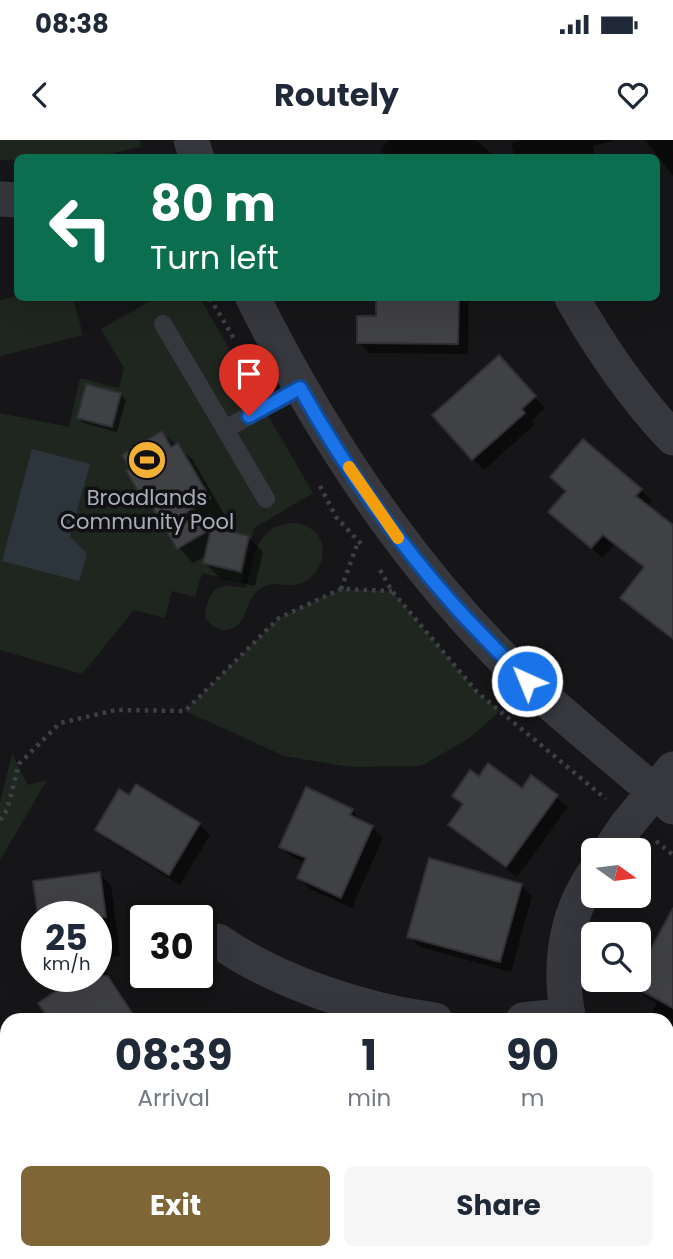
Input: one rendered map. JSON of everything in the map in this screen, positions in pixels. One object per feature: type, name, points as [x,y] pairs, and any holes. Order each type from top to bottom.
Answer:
[{"type":"street","points":[[255,301],[319,422],[402,543],[453,604],[527,681],[612,757],[667,789],[621,838]]},
{"type":"street","points":[[574,301],[623,381],[673,438]]},
{"type":"street","points":[[567,1013],[562,977],[568,929],[581,896]]},
{"type":"street","points":[[218,942],[243,959],[295,983],[358,1003],[403,1013]]},
{"type":"lane","points":[[163,324],[266,499]]},
{"type":"lane","points":[[225,429],[300,388]]},
{"type":"path","points":[[341,589],[358,542]]},
{"type":"path","points":[[0,820],[7,810],[19,764],[60,723],[116,710],[184,711],[279,618],[341,589],[392,591]]},
{"type":"shaded area","points":[[0,140],[140,140],[141,147],[109,154],[14,154],[14,160],[0,160]]},
{"type":"shaded area","points":[[14,297],[14,301],[74,301],[83,335],[0,356],[0,300]]},
{"type":"shaded area","name":"Broadlands Community Pool","points":[[151,301],[202,301],[313,493],[254,528],[241,582],[202,573],[195,597],[172,591],[165,618],[134,610],[82,674],[0,650],[0,413],[69,427],[80,378],[119,388],[124,368],[101,329]]},
{"type":"shaded area","points":[[32,449],[90,464],[70,536],[87,554],[79,581],[2,561]]},
{"type":"shaded area","points":[[295,523],[310,528],[321,541],[322,556],[316,571],[298,584],[272,584],[258,590],[243,618],[234,628],[223,630],[213,626],[205,616],[209,598],[222,587],[246,588],[254,555],[264,536],[272,529]]},
{"type":"shaded area","points":[[341,589],[392,591],[477,692],[500,711],[468,739],[421,766],[350,767],[284,756],[185,711],[279,618]]},
{"type":"shaded area","points":[[12,754],[28,785],[47,780],[0,860],[0,803]]},
{"type":"building","points":[[376,301],[459,301],[458,344],[357,343],[357,316],[376,316]]},
{"type":"building","points":[[499,355],[536,396],[522,409],[525,413],[472,460],[432,415]]},
{"type":"building","points":[[86,384],[121,393],[112,427],[77,418]]},
{"type":"building","points":[[162,431],[171,447],[178,443],[210,498],[177,519],[249,536],[241,572],[203,563],[211,529],[177,549],[147,498],[143,500],[126,471],[130,469],[122,455]]},
{"type":"building","points":[[583,439],[642,489],[636,496],[673,525],[673,639],[620,598],[644,567],[603,535],[591,548],[548,512],[566,491],[550,477]]},
{"type":"building","points":[[488,763],[522,788],[531,775],[558,795],[506,867],[448,825],[463,804],[452,796],[470,770],[479,776]]},
{"type":"building","points":[[136,784],[200,823],[169,875],[95,830],[119,789],[129,795]]},
{"type":"building","points":[[306,787],[353,809],[350,815],[373,826],[341,898],[297,878],[306,858],[279,847]]},
{"type":"building","points":[[429,858],[522,884],[500,962],[407,937]]},
{"type":"building","points":[[100,872],[104,901],[36,901],[33,881]]},
{"type":"building","points":[[673,908],[673,1008],[644,992],[651,992],[651,949]]},
{"type":"building","points":[[112,982],[132,1013],[44,1013],[38,1003],[55,992],[112,992]]},
{"type":"slow traffic","points":[[349,467],[398,538]]},
{"type":"place","name":"Broadlands Community Pool","points":[[147,460]]},
{"type":"route","points":[[249,416],[300,388],[363,489],[402,543],[453,604],[527,681]]}]
